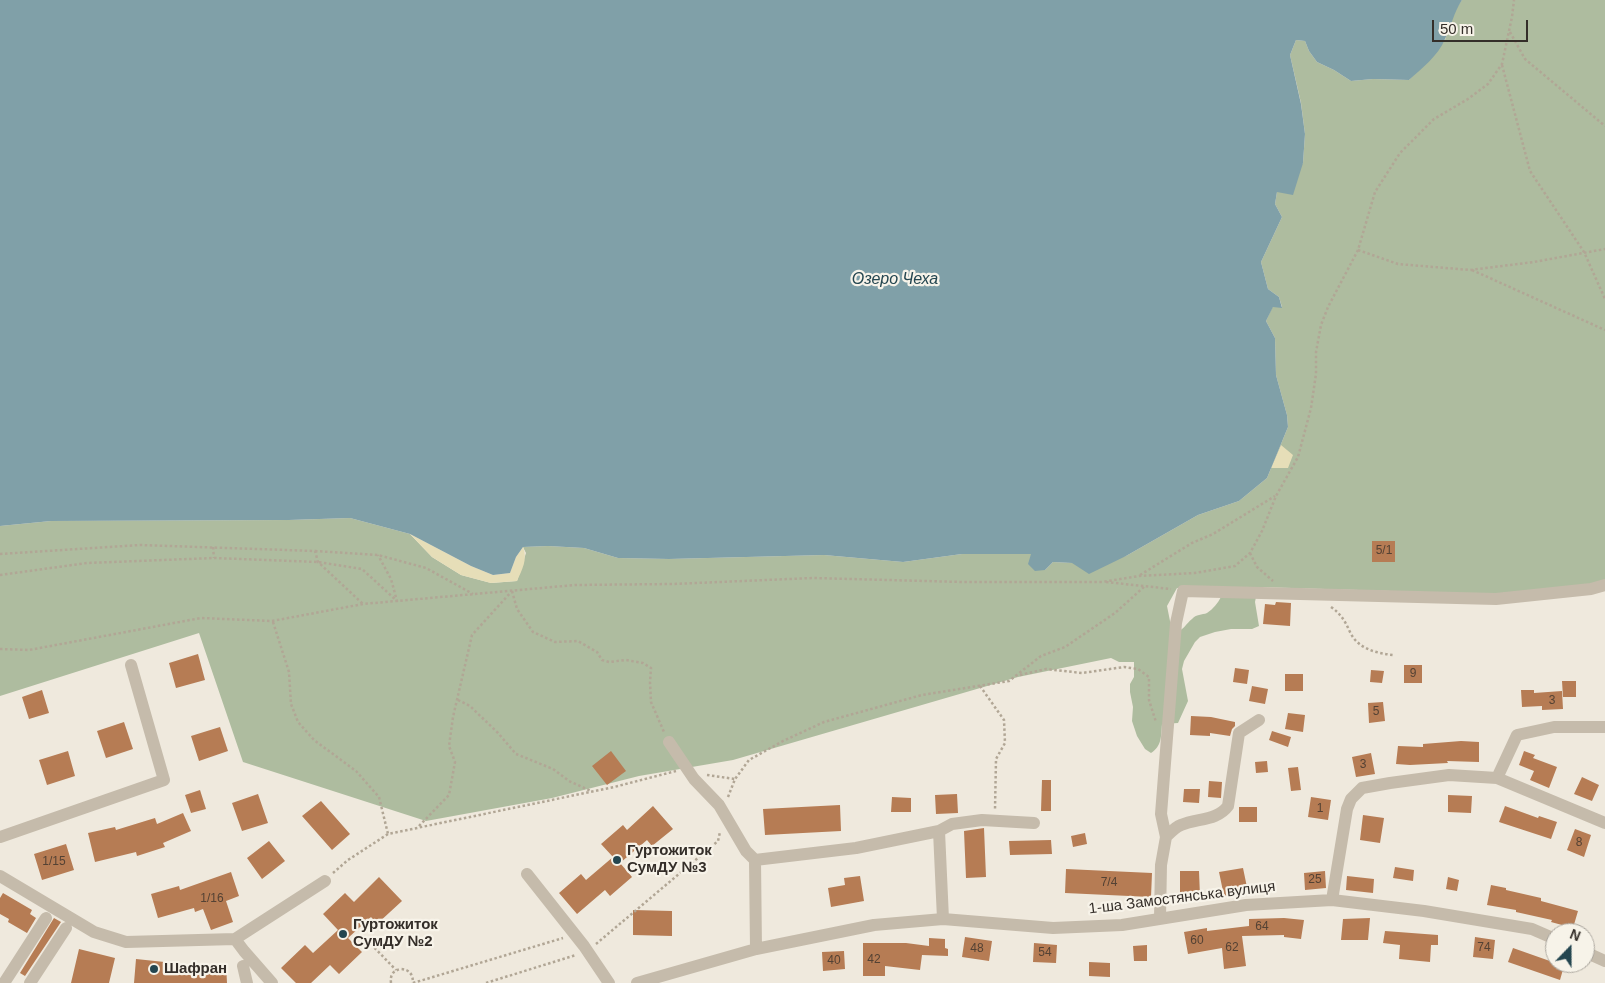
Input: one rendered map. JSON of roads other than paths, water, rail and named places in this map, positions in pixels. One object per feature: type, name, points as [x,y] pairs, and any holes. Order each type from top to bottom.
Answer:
[{"type":"street","points":[[1160,918],[1161,865],[1166,837],[1161,814],[1176,623],[1183,591],[1496,599],[1592,589],[1605,585]]},
{"type":"street","points":[[0,837],[164,780],[132,665]]},
{"type":"street","points":[[1166,837],[1179,825],[1216,816],[1224,812],[1228,806],[1239,733],[1259,720]]},
{"type":"street","points":[[1497,778],[1517,735],[1554,726],[1605,727]]},
{"type":"street","points":[[669,742],[694,779],[719,805],[746,851],[755,860],[756,949]]},
{"type":"street","points":[[1332,900],[1347,809],[1351,799],[1362,788],[1449,775],[1497,778],[1605,823]]},
{"type":"street","points":[[755,860],[856,848],[939,831],[952,824],[982,820],[1034,823]]},
{"type":"street","points":[[939,831],[943,919]]},
{"type":"street","points":[[527,874],[575,934],[609,983]]},
{"type":"street","points":[[0,876],[94,932],[126,942],[235,939],[325,881]]},
{"type":"street","name":"1-ша Замостянська вулиця","points":[[637,983],[756,949],[874,925],[943,919],[1053,928],[1122,925],[1246,905],[1332,900],[1424,911],[1532,929],[1545,935]]},
{"type":"street","points":[[2,983],[46,918]]},
{"type":"street","points":[[30,983],[66,928]]},
{"type":"street","points":[[235,939],[272,983]]},
{"type":"street","points":[[243,966],[247,983]]},
{"type":"water","name":"Озеро Чеха","points":[[0,0],[1462,0],[1442,45],[1429,61],[1409,80],[1373,79],[1351,81],[1317,62],[1305,41],[1296,40],[1290,55],[1301,104],[1305,134],[1303,163],[1293,195],[1277,192],[1275,204],[1282,217],[1261,262],[1268,289],[1279,297],[1282,308],[1273,307],[1266,321],[1275,338],[1276,375],[1287,415],[1288,427],[1267,478],[1239,501],[1198,515],[1126,556],[1089,574],[1072,563],[1053,562],[1045,570],[1035,571],[1028,564],[1031,554],[962,554],[903,562],[824,555],[669,559],[618,558],[584,548],[548,546],[523,547],[516,557],[510,573],[493,575],[471,566],[410,534],[350,518],[51,521],[0,526]]},
{"type":"place","name":"Гуртожиток СумДУ №3","points":[[617,860]]},
{"type":"place","name":"Гуртожиток СумДУ №2","points":[[343,934]]},
{"type":"place","name":"Шафран","points":[[154,969]]}]
